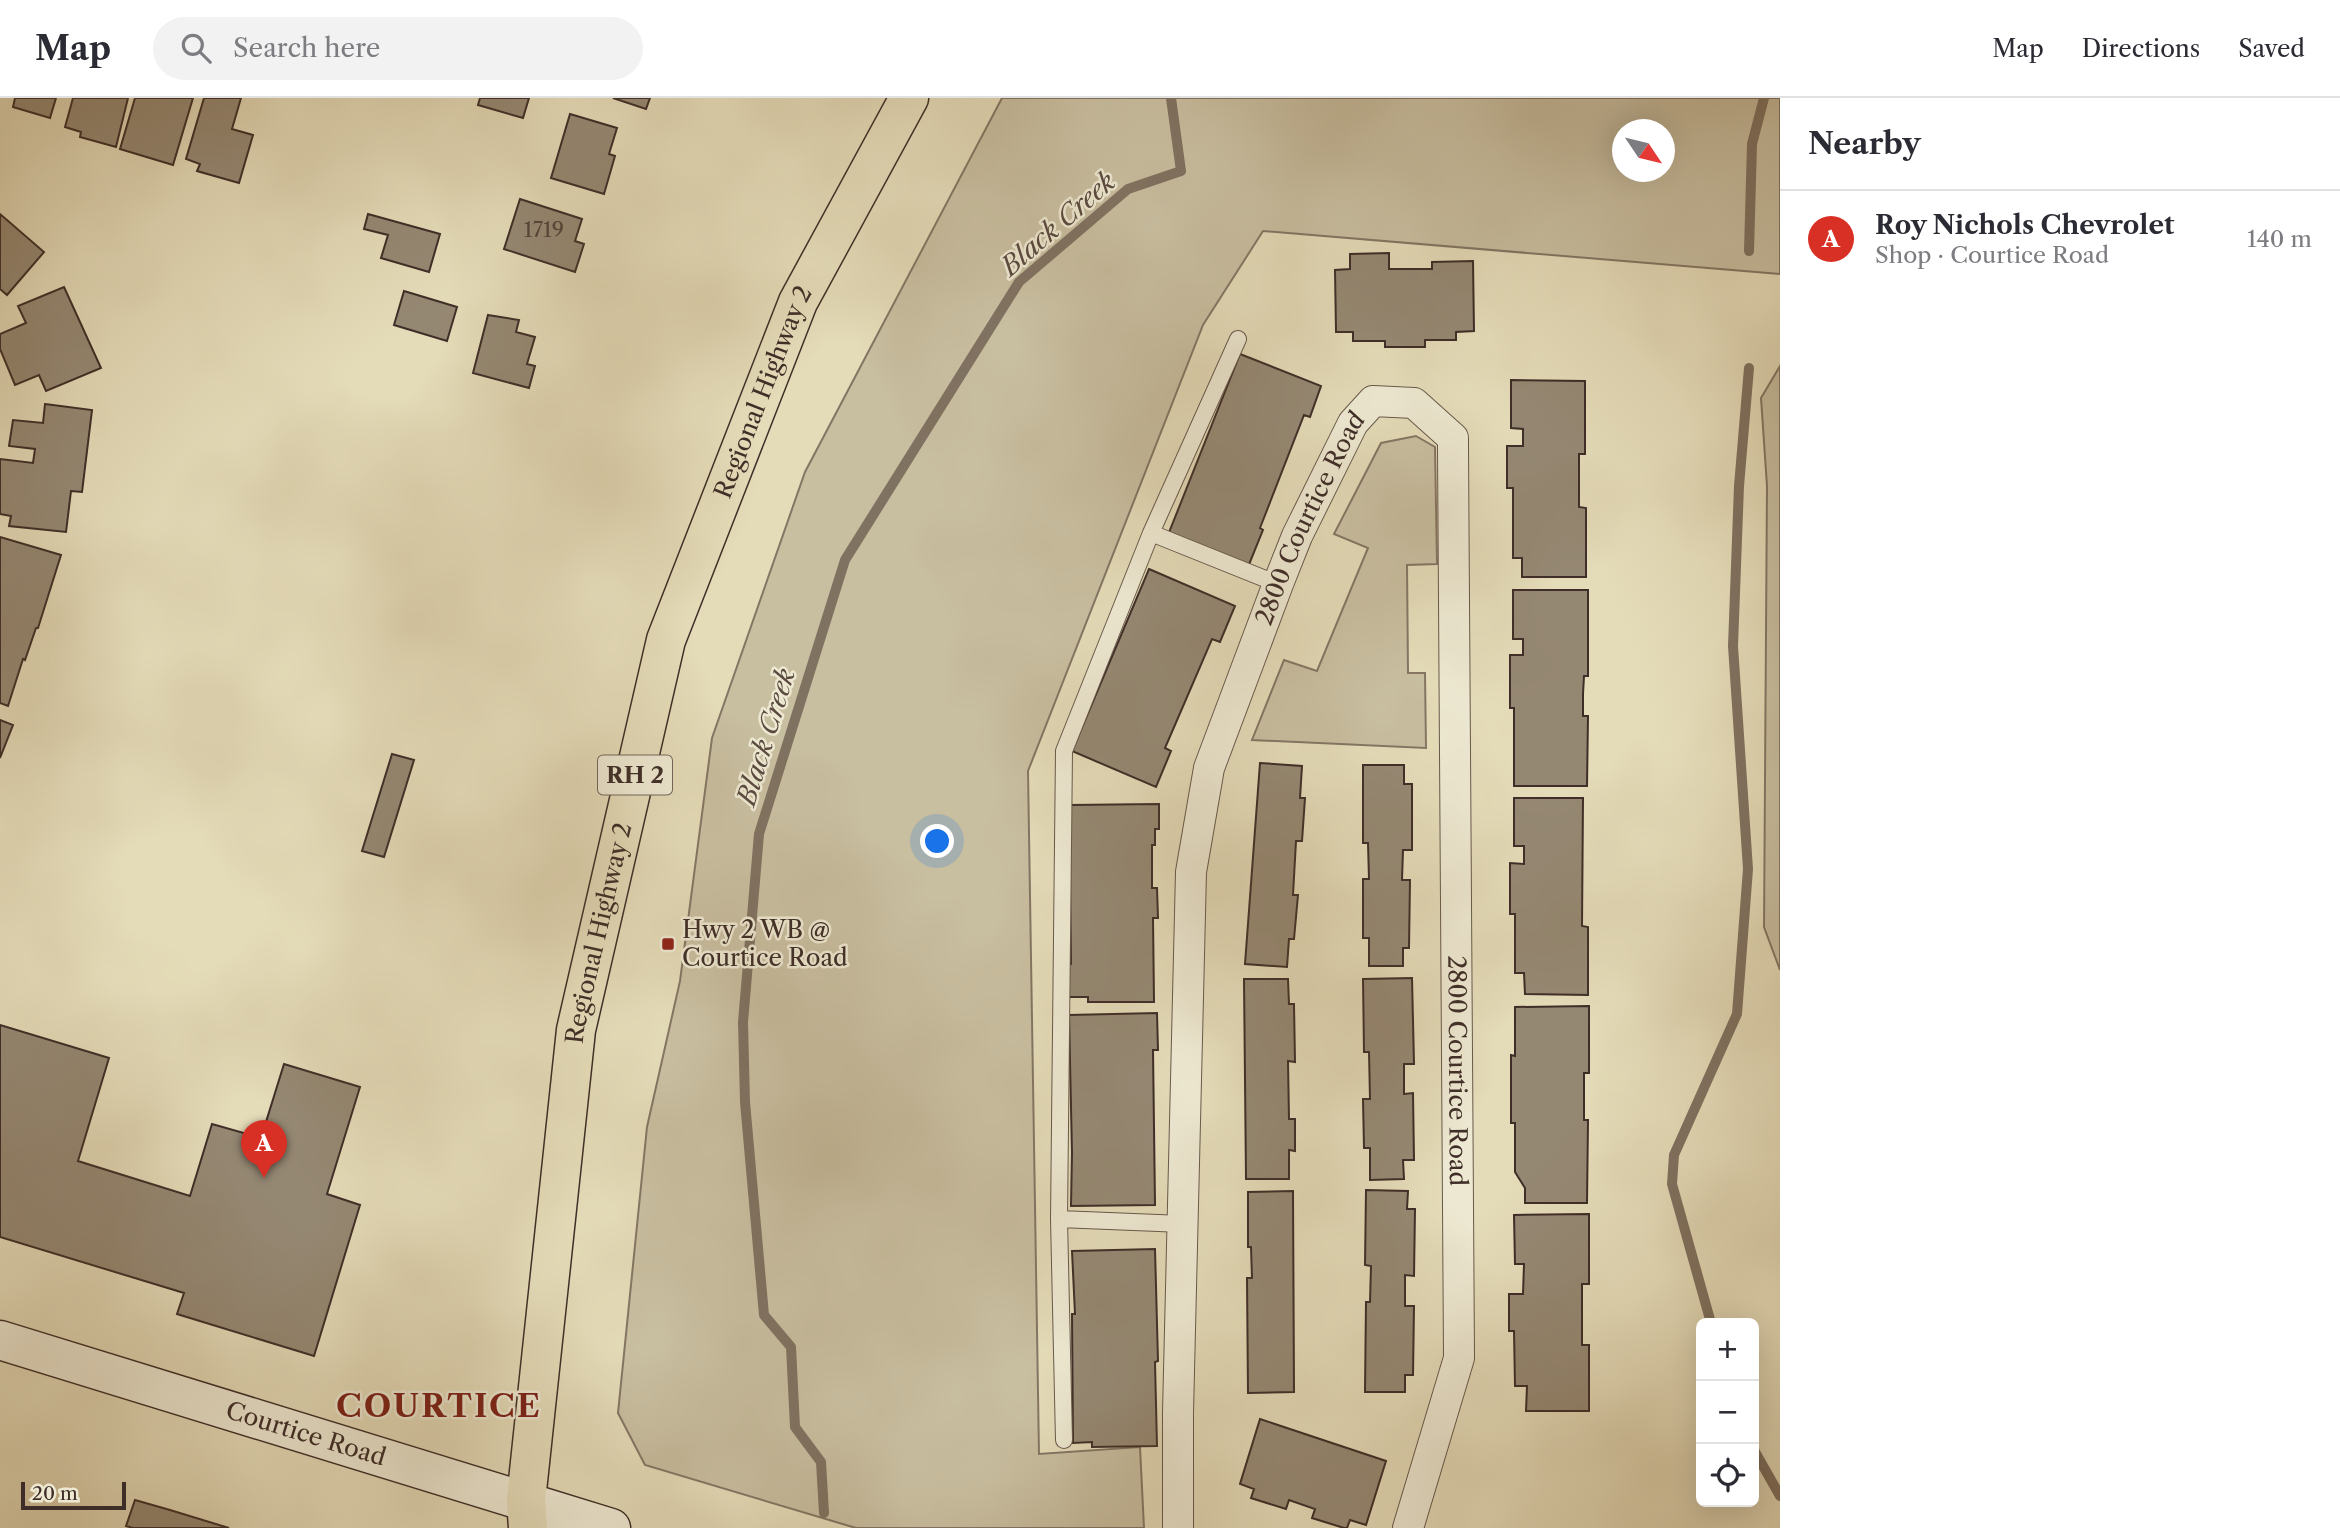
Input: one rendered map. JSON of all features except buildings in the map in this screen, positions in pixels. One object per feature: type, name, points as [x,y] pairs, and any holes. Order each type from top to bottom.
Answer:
[{"type":"main road","name":"Regional Highway 2","points":[[527,1514],[576,1030],[666,640],[798,302],[909,98]]},
{"type":"main road","name":"Courtice Road","points":[[0,1339],[527,1514],[611,1528]]},
{"type":"street","name":"2800 Courtice Road","points":[[1178,1528],[1191,872],[1209,768],[1297,536],[1353,423],[1373,401],[1414,403],[1453,439],[1458,1358],[1408,1528]]},
{"type":"lane","points":[[1064,1440],[1059,1219],[1065,751],[1151,533],[1238,339]]},
{"type":"lane","points":[[1151,533],[1279,584]]},
{"type":"lane","points":[[1059,1219],[1182,1224]]},
{"type":"shaded area","points":[[1002,98],[1780,98],[1780,274],[1263,231],[1203,325],[1028,771],[1039,1454],[1140,1447],[1144,1528],[856,1528],[645,1465],[618,1413],[647,1127],[680,981],[712,738],[805,472]]},
{"type":"shaded area","points":[[1780,366],[1780,970],[1764,927],[1767,486],[1761,398]]},
{"type":"shaded area","points":[[1416,436],[1435,447],[1437,564],[1407,565],[1408,673],[1425,673],[1426,748],[1252,740],[1284,660],[1317,671],[1368,548],[1334,534],[1381,443]]},
{"type":"waterway","name":"Black Creek","points":[[824,1513],[821,1462],[795,1427],[791,1347],[764,1315],[745,1102],[743,1022],[759,834],[845,560],[1019,282],[1128,189],[1181,171],[1171,98]]},
{"type":"waterway","points":[[1749,251],[1752,144],[1764,98]]},
{"type":"waterway","points":[[1710,1318],[1672,1184],[1674,1155],[1737,1014],[1748,869],[1733,646],[1739,486],[1749,368]]},
{"type":"waterway","points":[[1759,1459],[1780,1496]]},
{"type":"place","name":"Hwy 2 WB @ Courtice Road","points":[[668,944]]},
{"type":"place","name":"Roy Nichols Chevrolet","points":[[264,1178]]},
{"type":"district","name":"COURTICE","points":[[439,1406]]}]
